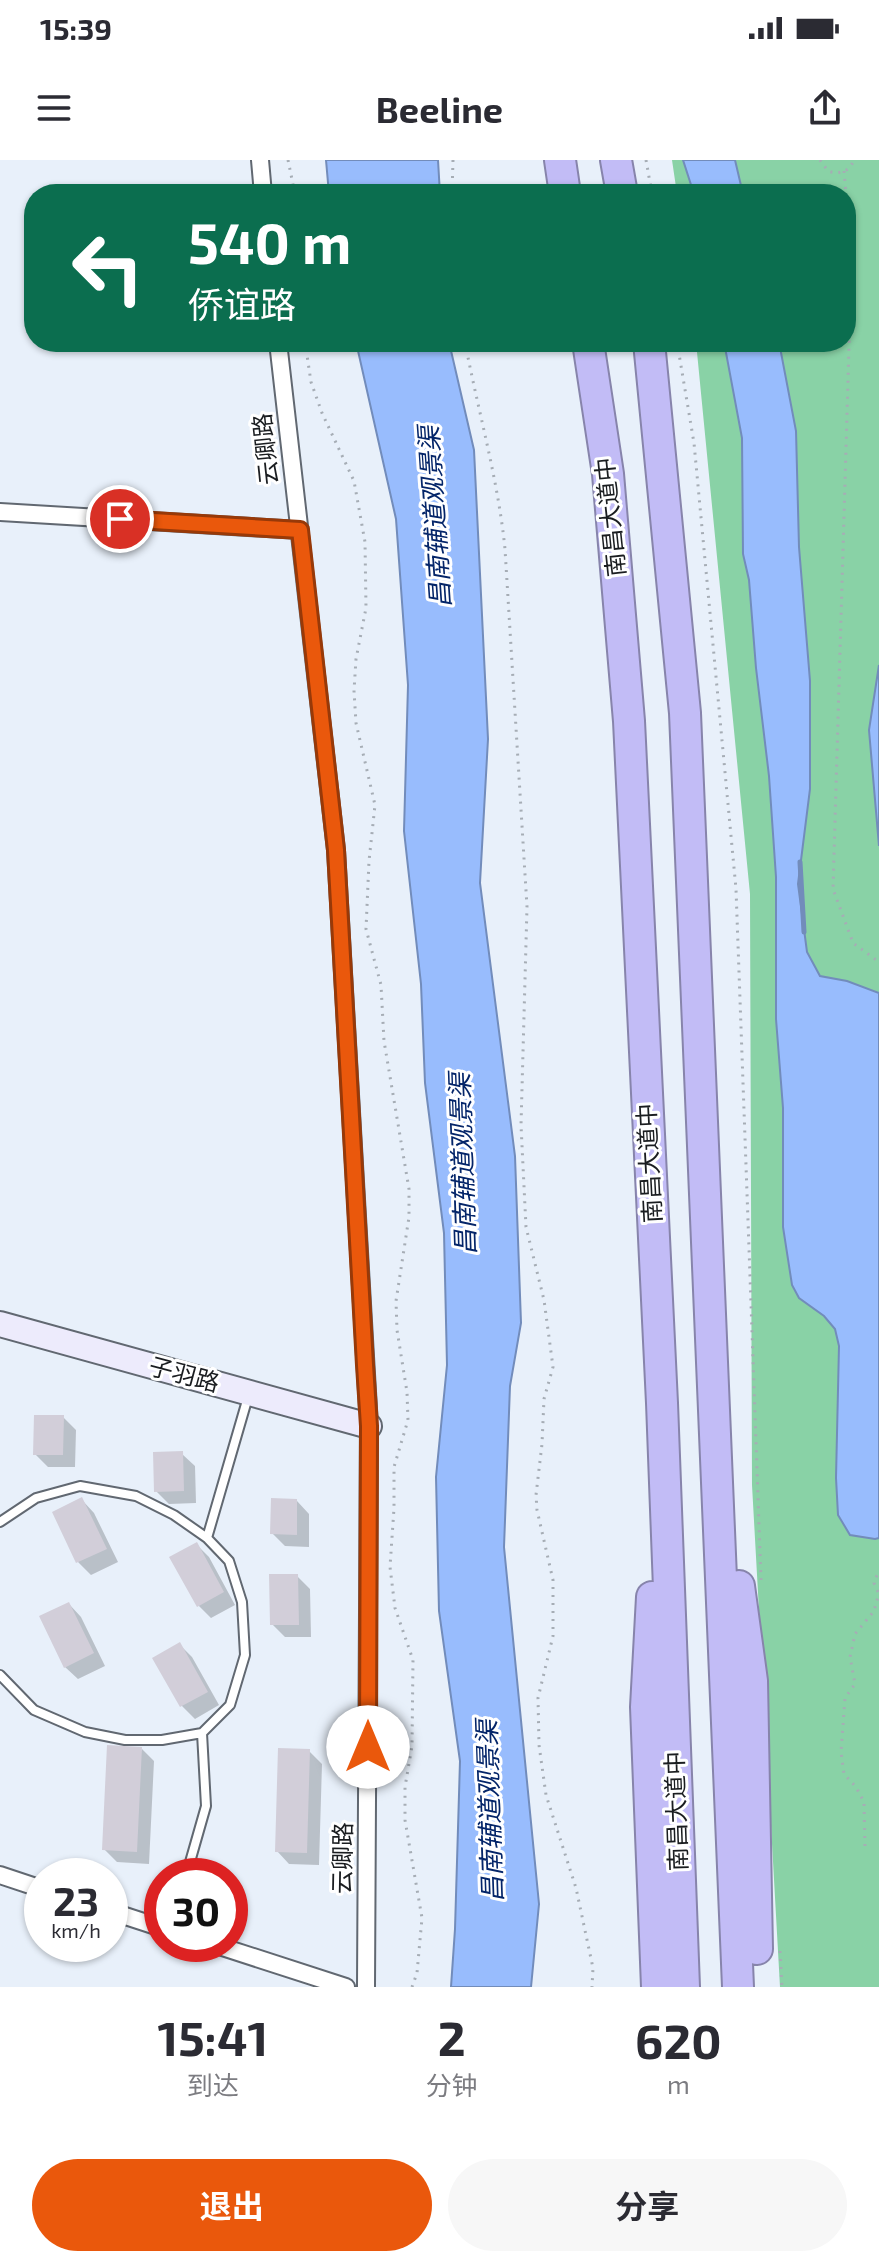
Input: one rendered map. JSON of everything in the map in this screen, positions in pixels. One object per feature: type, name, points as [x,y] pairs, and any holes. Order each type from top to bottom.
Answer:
[{"type":"highway","points":[[560,160],[564,184]]},
{"type":"highway","points":[[616,160],[620,184]]},
{"type":"highway","name":"南昌大道中","points":[[590,352],[608,474],[629,721],[662,1403],[684,1987]]},
{"type":"highway","points":[[650,352],[685,713],[738,1987]]},
{"type":"highway","points":[[657,1987],[646,1707],[662,1403]]},
{"type":"highway","points":[[714,1414],[752,1681],[757,1987]]},
{"type":"street","points":[[260,160],[262,184]]},
{"type":"street","name":"云卿路","points":[[279,352],[336,850],[369,1426],[366,1987]]},
{"type":"street","points":[[0,512],[300,530]]},
{"type":"street","name":"子羽路","points":[[0,1324],[369,1426]]},
{"type":"street","points":[[0,1875],[24,1883]]},
{"type":"street","points":[[248,1955],[346,1987]]},
{"type":"lane","points":[[207,1538],[250,1393]]},
{"type":"lane","points":[[0,1522],[36,1498],[80,1486],[136,1496],[174,1515],[207,1538],[229,1561],[242,1602],[245,1655],[230,1705],[202,1733],[162,1740],[125,1740],[85,1732],[34,1710],[0,1675]]},
{"type":"lane","points":[[191,1858],[206,1806],[202,1733]]},
{"type":"path","points":[[288,160],[293,184]]},
{"type":"path","points":[[452,184],[453,160]]},
{"type":"path","points":[[646,160],[650,184]]},
{"type":"path","points":[[820,160],[828,171],[844,171]]},
{"type":"path","points":[[845,184],[844,171],[854,160]]},
{"type":"path","points":[[306,352],[311,382],[322,413],[354,481],[365,542],[366,608],[356,659],[354,691],[356,723],[375,805],[366,929],[381,985],[384,1041],[409,1189],[409,1217],[396,1301],[408,1420],[394,1467],[390,1567],[395,1608],[413,1660],[412,1746],[405,1787],[405,1820],[422,1918],[417,1973],[412,1987]]},
{"type":"path","points":[[467,352],[501,507],[505,549],[527,907],[521,1125],[526,1227],[544,1300],[553,1367],[544,1399],[536,1495],[553,1580],[553,1636],[538,1698],[539,1745],[546,1795],[576,1888],[593,1968],[592,1987]]},
{"type":"path","points":[[679,352],[694,443],[736,889],[762,1591]]},
{"type":"path","points":[[849,352],[833,889],[853,943],[879,962]]},
{"type":"path","points":[[865,1846],[864,1802],[844,1774],[841,1752],[845,1698],[855,1684],[850,1657],[855,1634],[874,1611],[879,1593],[874,1583],[879,1570]]},
{"type":"path","points":[[780,1939],[782,1987]]},
{"type":"green space","points":[[672,160],[879,160],[879,1987],[780,1987],[752,1485],[750,894],[697,352],[856,352],[856,184],[676,184]]},
{"type":"water","points":[[326,160],[438,160],[439,184],[328,184]]},
{"type":"water","points":[[683,160],[735,160],[741,184],[691,184]]},
{"type":"water","name":"昌南辅道观景渠","points":[[358,352],[451,352],[474,450],[488,739],[480,883],[515,1156],[521,1323],[510,1386],[504,1547],[539,1904],[531,1987],[451,1987],[460,1761],[439,1611],[436,1477],[447,1365],[444,1233],[425,1083],[421,984],[404,831],[408,685],[396,519]]},
{"type":"water","points":[[726,352],[781,352],[796,431],[799,547],[810,681],[810,789],[798,884],[807,952],[820,976],[847,981],[879,993],[879,1538],[875,1539],[850,1535],[838,1515],[839,1346],[835,1329],[824,1316],[799,1298],[792,1285],[783,1227],[783,1108],[776,1019],[776,877],[749,580],[743,554],[742,438]]},
{"type":"water","points":[[879,665],[879,846],[869,730]]},
{"type":"building","points":[[34,1415],[64,1415],[63,1455],[33,1455]]},
{"type":"building","points":[[183,1451],[184,1491],[154,1492],[153,1452]]},
{"type":"building","points":[[82,1497],[107,1549],[76,1563],[52,1512]]},
{"type":"building","points":[[271,1498],[297,1499],[297,1535],[270,1534]]},
{"type":"building","points":[[197,1542],[224,1592],[197,1607],[169,1557]]},
{"type":"building","points":[[269,1574],[298,1574],[299,1625],[270,1625]]},
{"type":"building","points":[[69,1602],[94,1653],[64,1668],[39,1616]]},
{"type":"building","points":[[180,1642],[208,1692],[180,1707],[152,1658]]},
{"type":"building","points":[[107,1745],[142,1747],[137,1852],[102,1850]]},
{"type":"building","points":[[278,1748],[310,1749],[307,1853],[275,1852]]},
{"type":"waterway","points":[[800,862],[804,932]]},
{"type":"route","points":[[120,519],[300,530],[336,850],[369,1426],[368,1747]]}]
